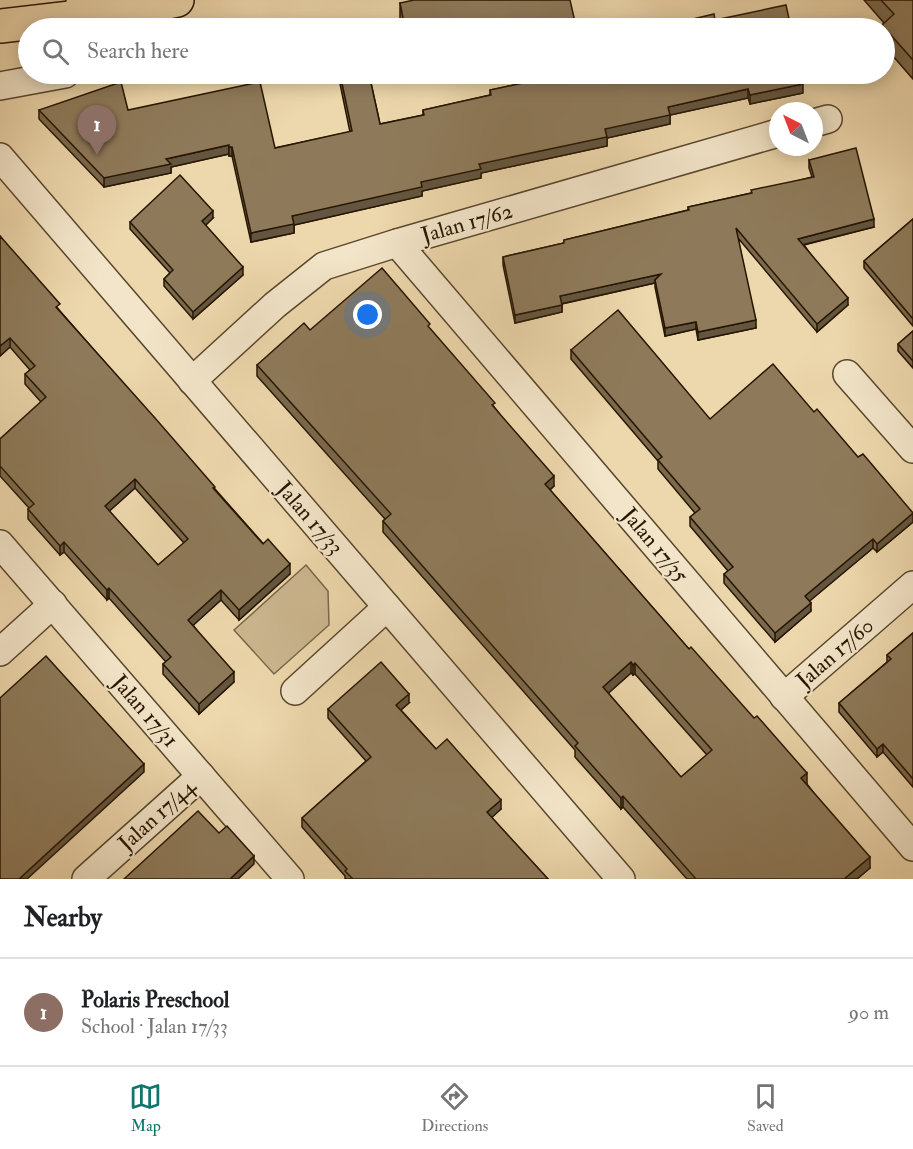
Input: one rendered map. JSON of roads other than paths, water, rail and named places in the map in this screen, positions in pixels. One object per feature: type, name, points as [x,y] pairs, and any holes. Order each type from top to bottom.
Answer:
[{"type":"main road","points":[[82,0],[113,13]]},
{"type":"main road","points":[[70,18],[113,13],[177,0]]},
{"type":"main road","points":[[0,26],[18,24]]},
{"type":"street","points":[[0,86],[18,83]]},
{"type":"street","name":"Jalan 17/62","points":[[192,381],[275,305],[324,266],[769,136]]},
{"type":"street","name":"Jalan 17/33","points":[[0,157],[621,879]]},
{"type":"street","name":"Jalan 17/35","points":[[397,243],[913,847]]},
{"type":"street","points":[[847,374],[913,449]]},
{"type":"street","name":"Jalan 17/31","points":[[0,544],[290,879]]},
{"type":"street","name":"Jalan 17/60","points":[[784,697],[913,585]]},
{"type":"street","points":[[0,652],[53,604]]},
{"type":"street","points":[[295,691],[387,607]]},
{"type":"street","name":"Jalan 17/44","points":[[86,879],[201,776]]},
{"type":"place","name":"Polaris Preschool","points":[[97,155]]}]
